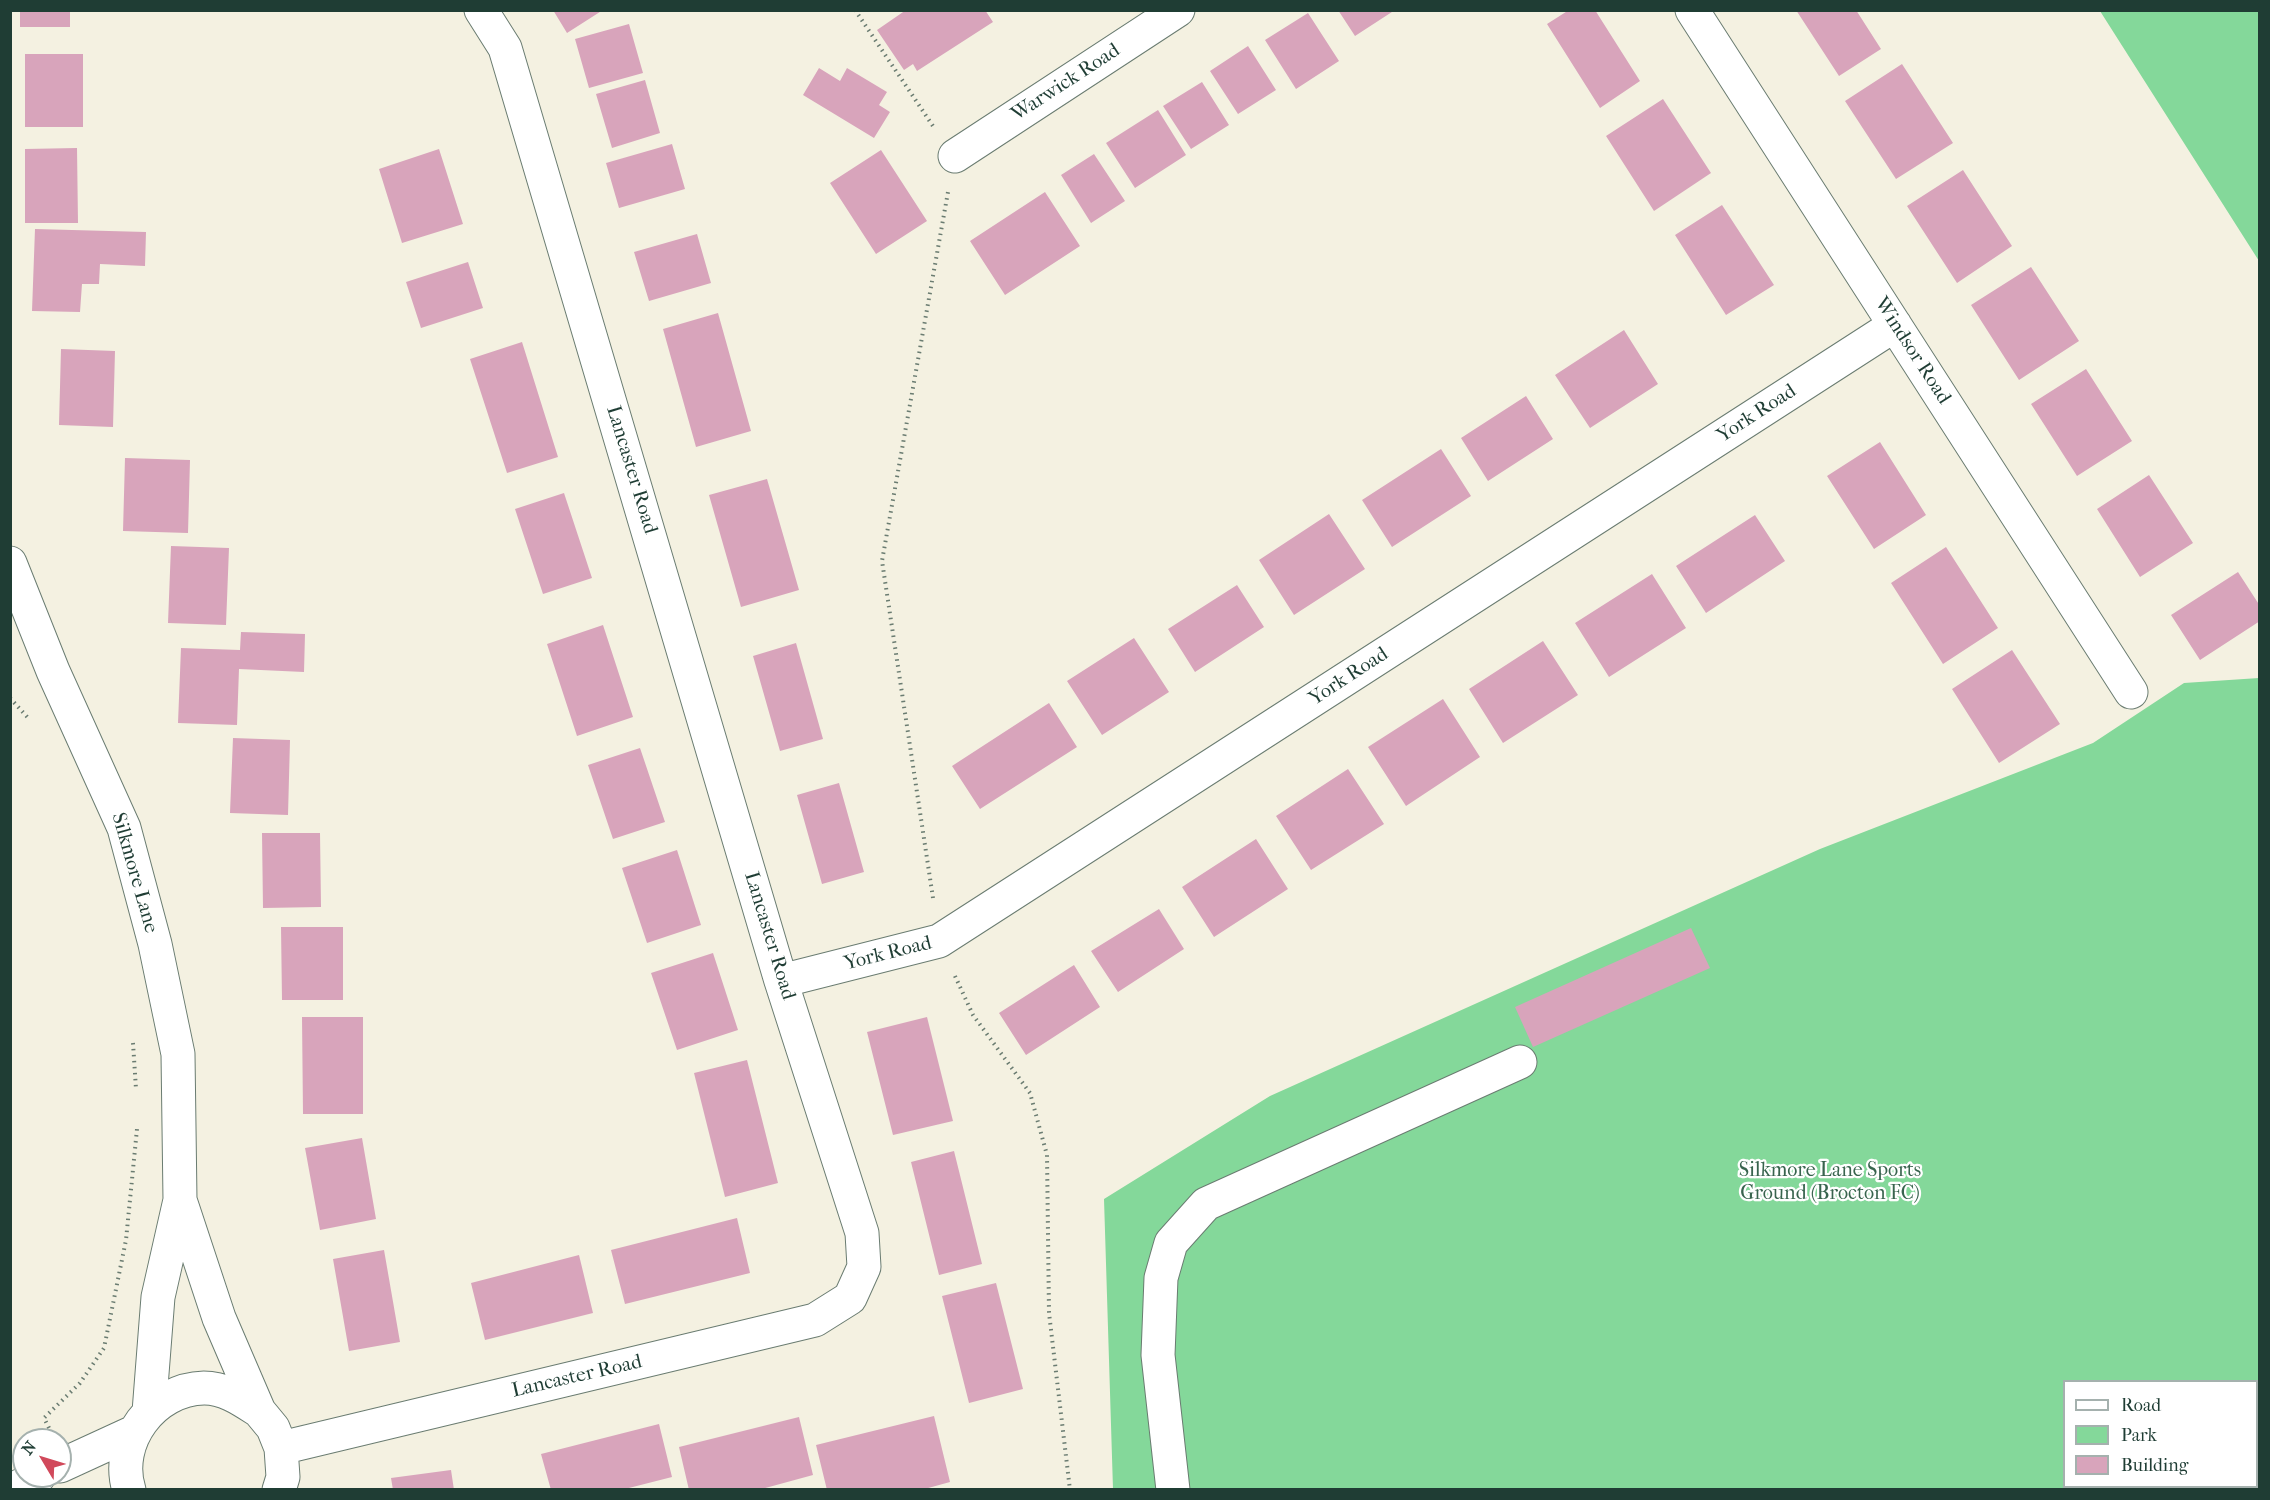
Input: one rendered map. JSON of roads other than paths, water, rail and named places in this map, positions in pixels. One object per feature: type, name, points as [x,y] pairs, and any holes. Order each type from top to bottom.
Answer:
[{"type":"street","name":"Lancaster Road","points":[[281,1448],[815,1320],[850,1298],[864,1267],[862,1233],[782,981],[505,48],[481,10]]},
{"type":"street","name":"Warwick Road","points":[[955,156],[1178,10]]},
{"type":"street","name":"Windsor Road","points":[[1692,10],[2131,692]]},
{"type":"street","name":"York Road","points":[[782,981],[939,941],[1894,325]]},
{"type":"street","name":"Silkmore Lane","points":[[10,563],[52,671],[124,828],[154,944],[178,1054],[180,1200],[158,1297],[141,1422],[125,1455],[129,1490]]},
{"type":"street","points":[[1173,1490],[1158,1355],[1161,1278],[1171,1244],[1206,1204],[1520,1062]]},
{"type":"street","name":"Silkmore Lane","points":[[180,1200],[219,1318],[259,1411],[273,1428],[281,1448],[283,1477],[279,1490]]},
{"type":"street","name":"Silkmore Lane","points":[[141,1422],[174,1395],[204,1388],[234,1394],[259,1411]]},
{"type":"street","points":[[72,1459],[141,1422]]},
{"type":"park label","name":"Silkmore Lane Sports Ground (Brocton FC)","points":[[1830,1182]]}]
